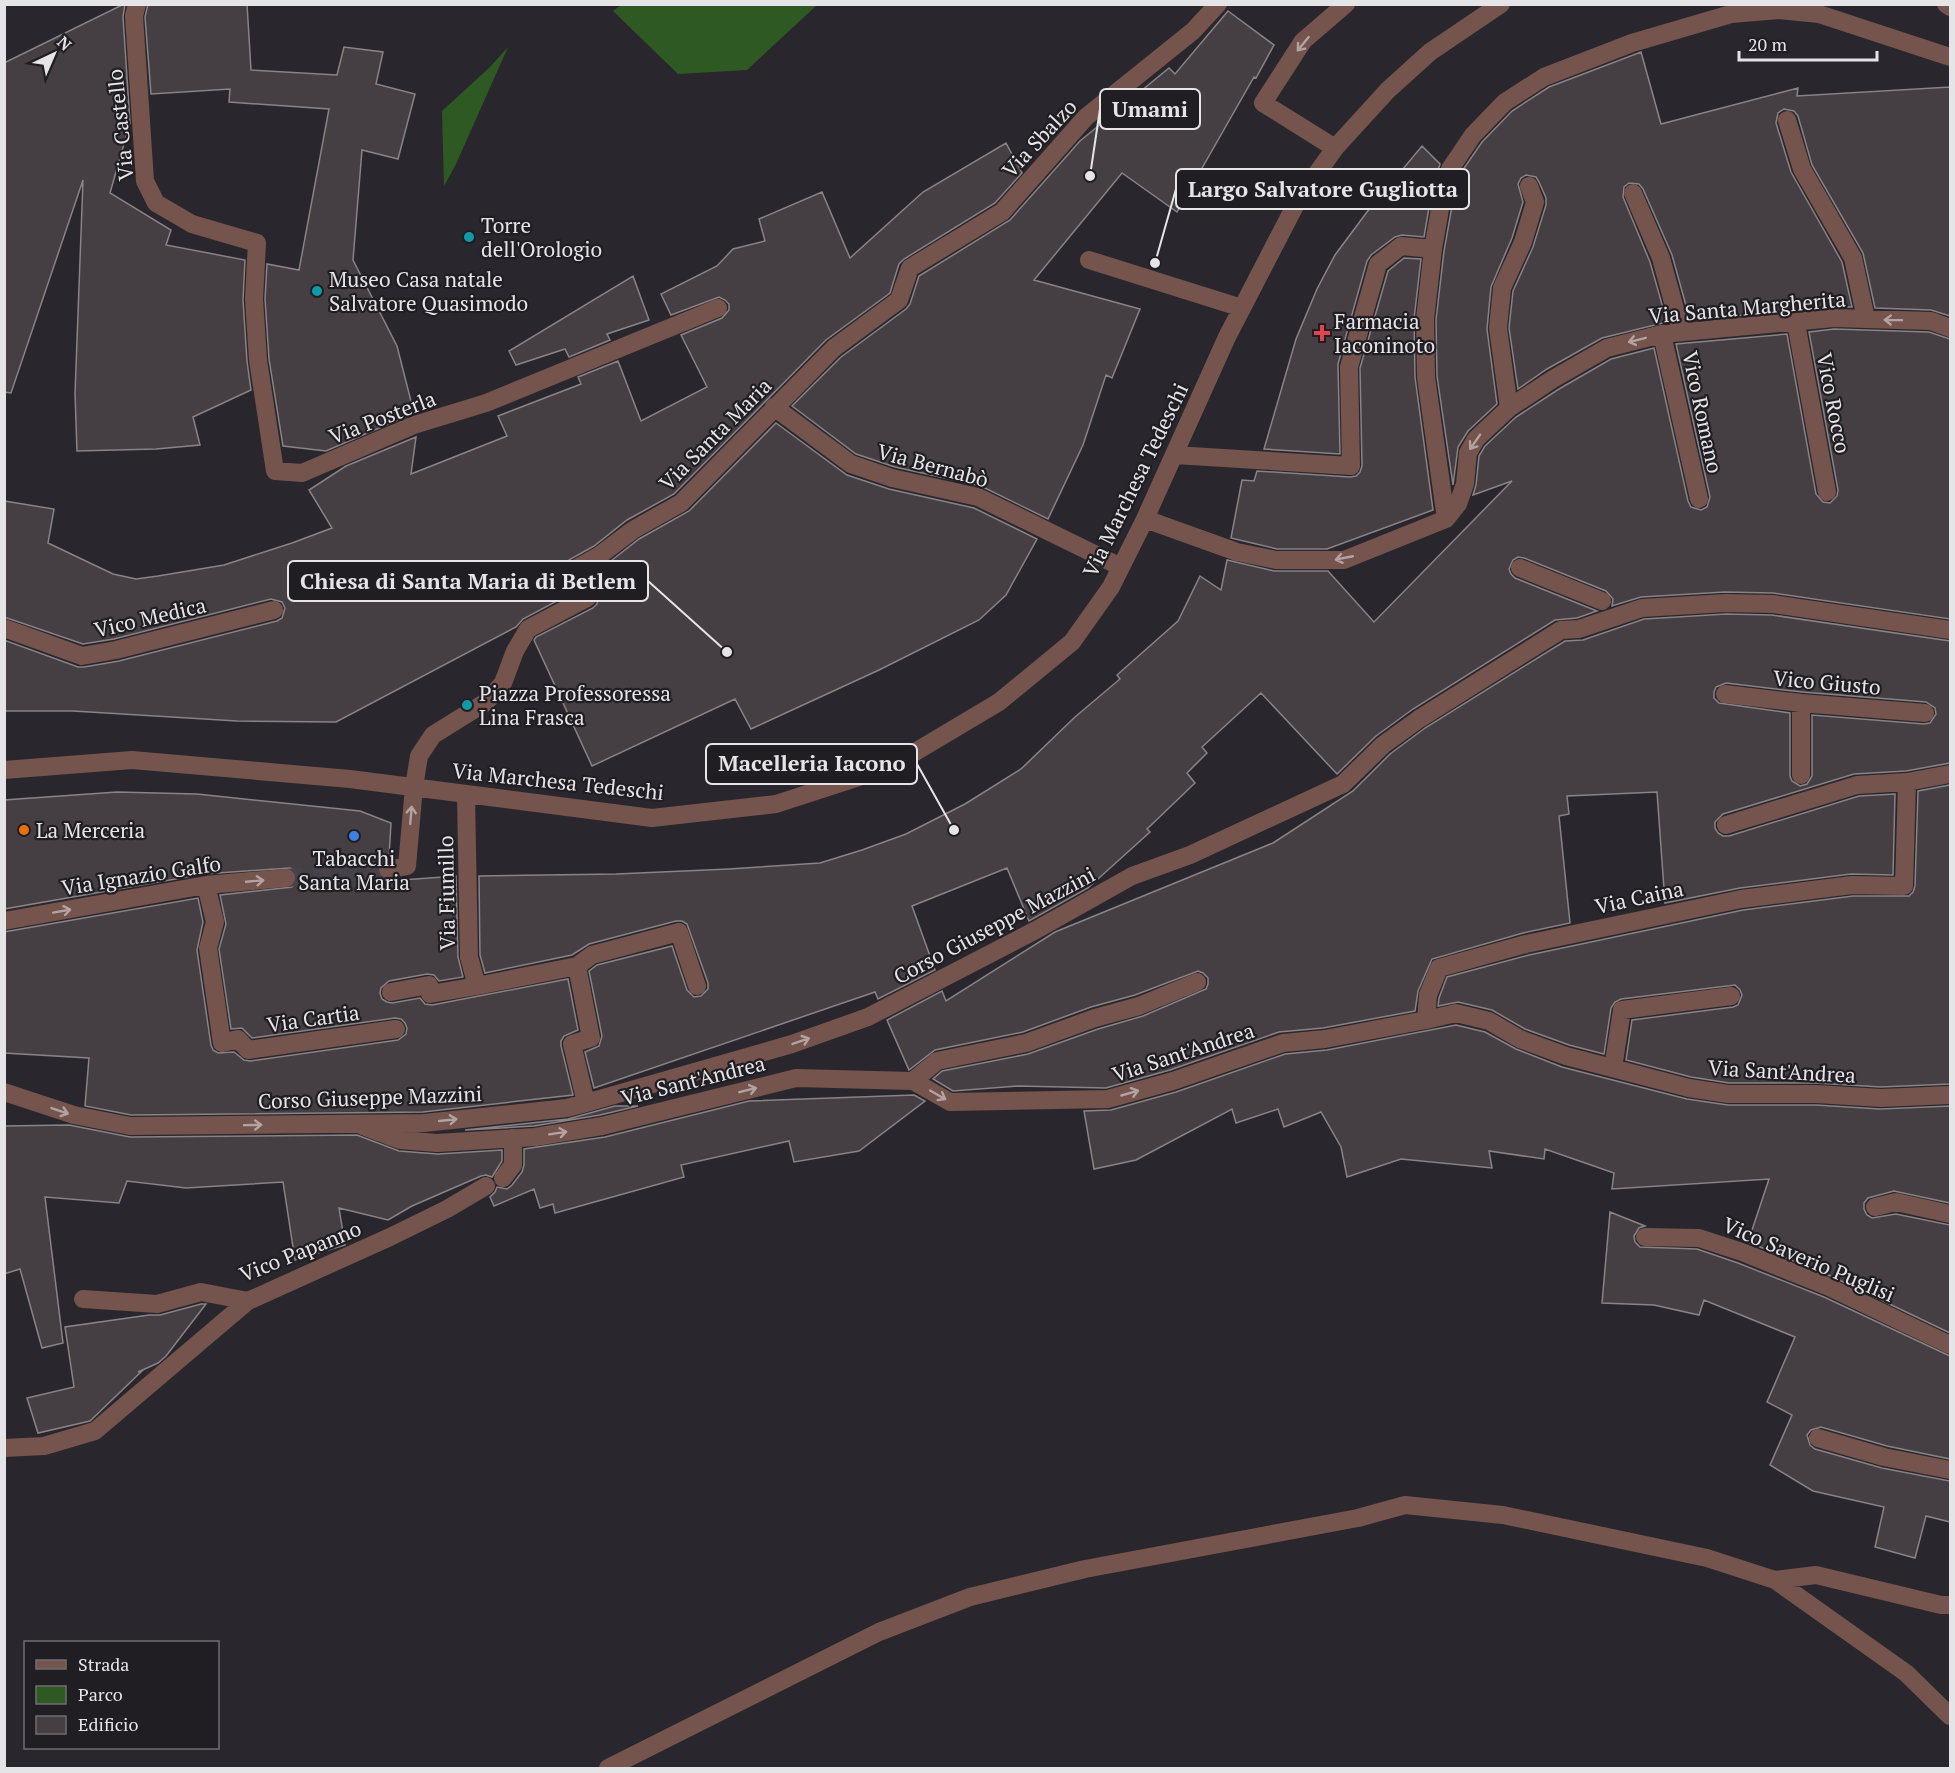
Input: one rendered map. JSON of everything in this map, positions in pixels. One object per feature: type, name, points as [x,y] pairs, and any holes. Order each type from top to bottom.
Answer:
[{"type":"street","name":"Via Castello","points":[[137,4],[134,16],[145,181],[156,204],[192,224],[257,243]]},
{"type":"street","name":"Via Sbalzo","points":[[899,300],[910,268],[1002,212],[1086,117],[1193,31],[1218,4]]},
{"type":"street","points":[[1335,148],[1263,103],[1303,41],[1346,4]]},
{"type":"street","name":"Via Marchesa Tedeschi","points":[[4,770],[132,760],[310,774],[652,818],[776,804],[890,767],[999,702],[1072,642],[1111,587],[1175,455],[1227,337],[1298,200],[1335,148],[1388,90],[1430,52],[1501,4]]},
{"type":"street","points":[[1946,4],[1950,7]]},
{"type":"street","points":[[1145,519],[1237,552],[1276,560],[1344,560],[1446,519],[1426,377],[1425,319],[1433,249],[1443,192],[1450,169],[1473,135],[1505,102],[1544,77],[1632,43],[1731,14],[1779,10],[1818,14],[1950,57]]},
{"type":"street","points":[[1787,120],[1802,169],[1853,258],[1866,319]]},
{"type":"street","points":[[1509,408],[1498,328],[1502,288],[1523,242],[1535,202],[1529,186]]},
{"type":"street","points":[[1634,193],[1661,258],[1681,331]]},
{"type":"street","name":"Via Posterla","points":[[257,243],[254,299],[258,360],[275,471],[302,473],[414,425],[486,403],[718,309]]},
{"type":"street","points":[[1175,455],[1351,466],[1349,367],[1378,264],[1401,246],[1433,249]]},
{"type":"street","points":[[1089,261],[1242,308]]},
{"type":"street","name":"Via Santa Maria","points":[[414,787],[419,756],[433,735],[486,702],[503,683],[515,651],[528,628],[587,598],[573,570],[600,555],[633,530],[681,503],[834,348],[899,300]]},
{"type":"street","name":"Via Santa Margherita","points":[[1446,519],[1458,504],[1465,484],[1468,453],[1476,439],[1509,408],[1607,348],[1662,334],[1679,334],[1681,331],[1834,318],[1931,321],[1950,328]]},
{"type":"street","name":"Vico Rocco","points":[[1796,323],[1827,492]]},
{"type":"street","name":"Vico Romano","points":[[1662,334],[1699,500]]},
{"type":"street","name":"Via Bernabò","points":[[774,407],[851,464],[892,478],[978,497],[1121,567]]},
{"type":"street","points":[[1520,568],[1602,601]]},
{"type":"street","name":"Corso Giuseppe Mazzini","points":[[4,1092],[74,1115],[130,1126],[424,1122],[567,1108],[792,1044],[868,1017],[1036,930],[1132,876],[1190,855],[1343,784],[1383,745],[1561,630],[1579,629],[1642,608],[1726,603],[1773,604],[1950,630]]},
{"type":"street","name":"Vico Medica","points":[[4,628],[82,656],[116,650],[274,610]]},
{"type":"street","name":"Vico Giusto","points":[[1725,694],[1925,713]]},
{"type":"street","points":[[1801,703],[1801,775]]},
{"type":"street","points":[[1726,825],[1857,785],[1907,782],[1950,774]]},
{"type":"street","name":"Via Caina","points":[[1426,1020],[1428,995],[1439,968],[1515,947],[1741,899],[1852,885],[1904,886],[1907,782]]},
{"type":"street","points":[[388,869],[407,866],[414,787]]},
{"type":"street","name":"Via Fiumillo","points":[[466,795],[469,957],[477,986]]},
{"type":"street","name":"Via Ignazio Galfo","points":[[4,921],[206,885],[286,878]]},
{"type":"street","name":"Via Cartia","points":[[206,885],[215,922],[208,948],[222,1043],[238,1039],[248,1050],[396,1029]]},
{"type":"street","points":[[391,992],[429,985],[430,994],[577,966],[592,955],[679,932],[698,986]]},
{"type":"street","points":[[577,966],[591,1038],[572,1044],[586,1103]]},
{"type":"street","points":[[913,1081],[937,1061],[1026,1043],[1095,1018],[1139,1006],[1197,982]]},
{"type":"street","points":[[1613,1068],[1622,1010],[1731,996]]},
{"type":"street","name":"Via Sant'Andrea","points":[[356,1123],[400,1140],[437,1143],[535,1137],[602,1126],[796,1078],[913,1081],[950,1102],[1108,1100],[1173,1081],[1282,1043],[1325,1039],[1426,1020],[1455,1012],[1489,1021],[1520,1039],[1566,1056],[1689,1088],[1728,1094],[1816,1094],[1881,1098],[1950,1095]]},
{"type":"street","points":[[503,1178],[513,1165],[513,1138]]},
{"type":"street","name":"Vico Papanno","points":[[83,1299],[157,1304],[201,1292],[248,1301],[390,1238],[486,1186]]},
{"type":"street","points":[[1875,1207],[1896,1202],[1950,1214]]},
{"type":"street","name":"Vico Saverio Puglisi","points":[[1646,1237],[1699,1238],[1742,1252],[1829,1287],[1950,1345]]},
{"type":"street","points":[[4,1448],[44,1446],[95,1431],[248,1301]]},
{"type":"street","points":[[1818,1438],[1884,1457],[1950,1470]]},
{"type":"street","points":[[608,1768],[879,1632],[970,1597],[1085,1569],[1358,1518],[1405,1504],[1503,1515],[1707,1558],[1775,1580],[1906,1673],[1950,1716]]},
{"type":"street","points":[[1775,1580],[1816,1575],[1941,1605],[1950,1605]]},
{"type":"green space","points":[[621,5],[817,5],[747,70],[678,74],[613,11]]},
{"type":"green space","points":[[508,47],[444,186],[442,111],[490,67]]},
{"type":"building","points":[[125,4],[123,17],[130,123],[110,193],[171,230],[166,245],[245,260],[243,300],[251,390],[193,417],[200,445],[156,449],[77,451],[75,394],[83,180],[11,393],[4,392],[4,63]]},
{"type":"building","points":[[148,4],[247,4],[251,70],[337,75],[344,47],[383,52],[376,84],[415,94],[398,159],[362,150],[353,260],[397,346],[414,413],[326,451],[283,446],[269,359],[265,299],[267,264],[299,270],[329,109],[229,102],[230,89],[151,94],[145,17]]},
{"type":"building","points":[[1228,11],[1274,45],[1177,212],[1122,173],[1034,280],[1140,309],[1112,378],[1106,375],[1083,445],[1048,519],[981,486],[895,467],[856,454],[792,406],[841,357],[906,309],[910,304],[919,276],[1010,220],[1080,141],[1169,68],[1175,74]]},
{"type":"building","points":[[1641,52],[1661,124],[1798,88],[1797,96],[1950,87],[1950,316],[1931,310],[1875,308],[1863,253],[1812,165],[1798,116],[1794,111],[1784,109],[1778,113],[1776,123],[1791,172],[1842,262],[1852,307],[1690,320],[1672,255],[1643,189],[1639,184],[1629,183],[1624,187],[1623,197],[1650,262],[1667,322],[1602,338],[1547,369],[1518,389],[1509,328],[1513,291],[1533,247],[1546,205],[1546,198],[1536,177],[1526,175],[1518,184],[1523,202],[1512,238],[1491,287],[1487,329],[1497,404],[1468,431],[1458,447],[1453,485],[1437,376],[1436,320],[1444,251],[1460,174],[1482,142],[1512,111],[1549,87]]},
{"type":"building","points":[[1006,143],[1022,173],[995,203],[904,259],[899,264],[890,293],[826,340],[674,494],[627,520],[594,546],[567,561],[562,570],[572,593],[523,619],[516,627],[336,722],[237,721],[73,711],[4,711],[4,640],[78,667],[84,667],[119,661],[277,621],[282,618],[285,608],[282,602],[271,599],[114,639],[83,644],[4,617],[4,501],[54,509],[48,543],[113,574],[136,579],[224,565],[332,528],[309,490],[346,466],[416,437],[411,474],[507,436],[498,416],[581,384],[578,377],[618,361],[641,421],[707,387],[681,335],[722,318],[729,310],[729,304],[719,297],[671,315],[661,294],[717,266],[733,249],[765,241],[759,219],[822,192],[850,258],[923,192]]},
{"type":"building","points":[[1422,146],[1440,164],[1432,190],[1424,237],[1402,235],[1395,237],[1371,255],[1367,261],[1338,364],[1340,454],[1264,449],[1296,339],[1317,289],[1335,255],[1367,212]]},
{"type":"building","points":[[1404,258],[1421,259],[1414,319],[1415,377],[1433,510],[1327,549],[1277,549],[1231,538],[1242,480],[1254,481],[1257,471],[1350,477],[1360,472],[1362,466],[1360,368],[1388,271]]},
{"type":"building","points":[[633,276],[649,320],[607,334],[610,340],[569,357],[565,349],[516,365],[509,351]]},
{"type":"building","points":[[1834,329],[1929,332],[1950,339],[1950,619],[1773,593],[1725,592],[1641,597],[1612,606],[1613,599],[1606,591],[1518,557],[1513,560],[1509,569],[1515,578],[1597,611],[1577,618],[1555,620],[1413,709],[1376,736],[1337,774],[1261,693],[1202,747],[1207,753],[1187,773],[1195,783],[1147,829],[1150,832],[1088,888],[1029,921],[1007,868],[912,906],[935,970],[878,999],[875,992],[594,1088],[585,1052],[599,1046],[602,1036],[589,971],[597,965],[672,946],[687,990],[694,997],[701,996],[708,989],[708,983],[687,924],[676,921],[589,944],[572,955],[485,973],[480,955],[479,876],[616,874],[820,863],[906,834],[965,804],[1021,769],[1075,717],[1120,679],[1117,675],[1178,621],[1200,576],[1221,590],[1227,560],[1274,571],[1328,571],[1374,622],[1512,481],[1473,495],[1479,456],[1485,446],[1516,417],[1611,359],[1654,348],[1688,501],[1691,507],[1701,510],[1707,507],[1710,497],[1676,344],[1787,334],[1816,494],[1823,502],[1830,503],[1837,496],[1838,490],[1809,332]]},
{"type":"building","points":[[776,423],[847,475],[889,489],[974,508],[1037,539],[1006,595],[979,620],[879,670],[751,729],[735,699],[592,766],[534,640],[593,608],[598,598],[588,575],[607,564],[639,539],[689,511]]},
{"type":"building","points":[[1726,614],[1772,615],[1950,641],[1950,763],[1906,771],[1854,774],[1723,814],[1715,822],[1718,833],[1729,836],[1859,796],[1895,794],[1893,875],[1851,874],[1740,888],[1665,903],[1657,792],[1567,796],[1569,814],[1559,816],[1570,923],[1523,933],[1432,959],[1418,991],[1415,1011],[1323,1028],[1279,1032],[1170,1070],[1106,1088],[1018,1086],[953,1091],[933,1079],[942,1071],[1028,1054],[1143,1016],[1206,989],[1208,978],[1198,971],[1135,995],[1091,1007],[1023,1032],[935,1050],[909,1070],[887,1020],[942,991],[946,1001],[1055,932],[1273,843],[1353,791],[1390,754],[1425,728],[1565,641],[1583,640],[1644,619]],"holes":[[[1726,683],[1926,702],[1935,708],[1936,714],[1930,723],[1924,724],[1812,715],[1812,776],[1807,784],[1800,786],[1792,781],[1790,776],[1790,713],[1719,703],[1714,698],[1714,692],[1716,687]]]},
{"type":"building","points":[[1950,785],[1950,1084],[1881,1087],[1816,1083],[1729,1083],[1691,1077],[1626,1060],[1632,1020],[1733,1007],[1738,1005],[1742,995],[1735,985],[1621,999],[1615,1002],[1611,1008],[1604,1054],[1569,1045],[1525,1029],[1492,1010],[1458,1002],[1438,1006],[1447,977],[1529,955],[1743,910],[1853,896],[1909,896],[1915,886],[1918,791]]},
{"type":"building","points":[[117,792],[197,794],[360,811],[391,823],[389,857],[378,864],[377,871],[380,876],[388,881],[456,876],[458,957],[463,977],[439,981],[434,975],[427,974],[389,981],[381,988],[382,999],[392,1003],[420,998],[425,1004],[432,1005],[568,979],[578,1030],[564,1036],[561,1046],[573,1095],[423,1112],[131,1115],[85,1106],[89,1058],[4,1053],[4,932],[198,898],[203,922],[197,950],[213,1050],[218,1053],[234,1052],[244,1060],[250,1061],[398,1040],[406,1034],[405,1023],[395,1018],[252,1038],[242,1028],[231,1029],[219,949],[226,924],[220,895],[292,887],[297,878],[295,871],[290,868],[204,874],[4,909],[4,800]]},
{"type":"building","points":[[1456,1025],[1485,1032],[1516,1049],[1562,1067],[1687,1099],[1728,1105],[1816,1105],[1880,1109],[1950,1106],[1950,1203],[1894,1191],[1868,1198],[1864,1203],[1864,1209],[1872,1218],[1896,1214],[1950,1225],[1950,1333],[1833,1277],[1748,1242],[1769,1179],[1612,1189],[1614,1173],[1545,1149],[1544,1159],[1489,1151],[1492,1168],[1401,1159],[1347,1177],[1341,1147],[1321,1112],[1284,1127],[1278,1109],[1236,1123],[1232,1109],[1136,1160],[1094,1169],[1084,1111],[1111,1110],[1176,1092],[1285,1054],[1327,1050]]},
{"type":"building","points":[[914,1095],[925,1101],[859,1151],[794,1162],[789,1141],[681,1165],[684,1177],[555,1213],[553,1204],[540,1208],[534,1189],[494,1206],[490,1197],[497,1187],[507,1189],[522,1172],[524,1149],[605,1137],[749,1101]]},
{"type":"building","points":[[615,1106],[638,1106],[534,1126],[465,1130],[568,1119]]},
{"type":"building","points":[[69,1125],[130,1137],[357,1135],[399,1151],[438,1154],[502,1150],[502,1161],[492,1177],[481,1176],[412,1206],[388,1220],[339,1208],[345,1245],[295,1260],[283,1182],[186,1188],[127,1181],[119,1203],[45,1197],[63,1343],[42,1348],[20,1269],[4,1274],[4,1126]]},
{"type":"building","points":[[1610,1212],[1645,1226],[1639,1228],[1634,1236],[1635,1242],[1640,1247],[1697,1249],[1738,1263],[1824,1297],[1950,1356],[1950,1459],[1887,1446],[1821,1427],[1811,1430],[1807,1435],[1810,1445],[1815,1449],[1882,1468],[1950,1481],[1950,1522],[1926,1516],[1915,1558],[1875,1547],[1884,1507],[1813,1491],[1770,1465],[1792,1415],[1767,1402],[1795,1337],[1704,1300],[1699,1315],[1654,1305],[1602,1303]]},
{"type":"building","points":[[206,1304],[166,1356],[158,1363],[138,1372],[142,1371],[90,1421],[38,1433],[27,1398],[74,1387],[65,1327],[160,1315]]},
{"type":"tunnel","points":[[286,878],[388,869]]},
{"type":"place","name":"Umami","points":[[1090,176]]},
{"type":"place","name":"Torre dell'Orologio","points":[[469,237]]},
{"type":"place","name":"Largo Salvatore Gugliotta","points":[[1155,263]]},
{"type":"place","name":"Museo Casa natale Salvatore Quasimodo","points":[[317,291]]},
{"type":"place","name":"Farmacia Iaconinoto","points":[[1322,333]]},
{"type":"place","name":"Chiesa di Santa Maria di Betlem","points":[[727,652]]},
{"type":"place","name":"Piazza Professoressa Lina Frasca","points":[[467,705]]},
{"type":"place","name":"La Merceria","points":[[24,830]]},
{"type":"place","name":"Macelleria Iacono","points":[[954,830]]},
{"type":"place","name":"Tabacchi Santa Maria","points":[[354,836]]}]
